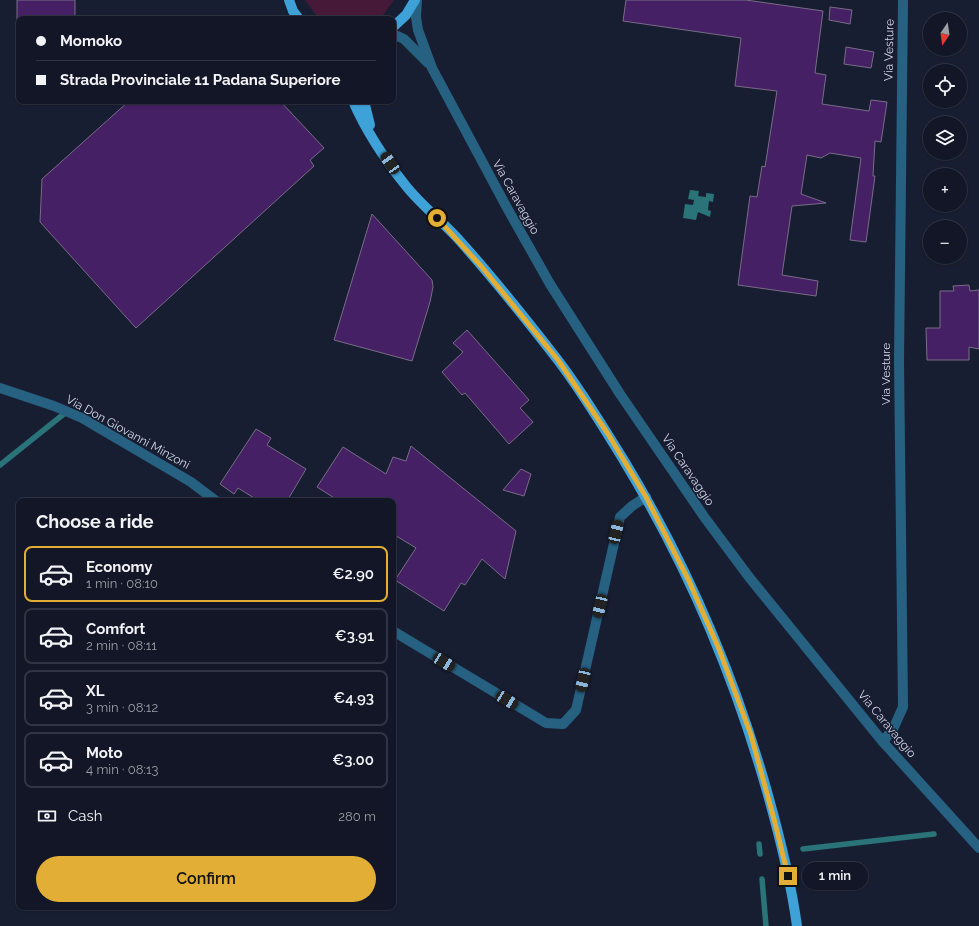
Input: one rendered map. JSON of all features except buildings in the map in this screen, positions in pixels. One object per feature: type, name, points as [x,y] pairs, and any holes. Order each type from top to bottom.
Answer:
[{"type":"main road","points":[[289,0],[297,16]]},
{"type":"main road","name":"Via Caravaggio","points":[[396,24],[406,15],[416,0]]},
{"type":"main road","points":[[355,104],[372,137],[407,187],[467,249],[558,360],[608,434],[646,497],[689,581],[719,649],[751,735],[775,823],[794,903],[797,926]]},
{"type":"main road","points":[[365,104],[372,137]]},
{"type":"street","name":"Via Caravaggio","points":[[416,0],[418,30],[432,68],[506,206],[550,284],[620,394],[705,518],[748,577],[883,742],[979,848]]},
{"type":"street","name":"Via Vesture","points":[[883,742],[894,727],[903,707],[899,361],[903,0]]},
{"type":"street","name":"Via Caravaggio","points":[[396,35],[404,39],[432,68]]},
{"type":"street","name":"Via Don Giovanni Minzoni","points":[[0,388],[54,406],[82,418],[191,482],[212,498]]},
{"type":"street","points":[[396,633],[546,723],[562,724],[576,710],[620,517],[632,506],[646,497]]},
{"type":"shaded area","points":[[305,0],[394,0],[382,16],[317,16]]},
{"type":"shaded area","points":[[690,190],[699,191],[698,196],[706,197],[706,193],[714,194],[713,202],[709,201],[708,210],[711,211],[710,217],[698,212],[696,220],[683,218],[685,204],[693,205],[694,200],[688,199]]},
{"type":"waterway","points":[[0,465],[65,413]]},
{"type":"waterway","points":[[803,849],[934,834]]},
{"type":"waterway","points":[[759,844],[760,854]]},
{"type":"waterway","points":[[762,879],[766,926]]},
{"type":"route","points":[[437,218],[458,239],[558,360],[608,434],[646,497],[689,581],[719,649],[751,735],[788,876]]}]
